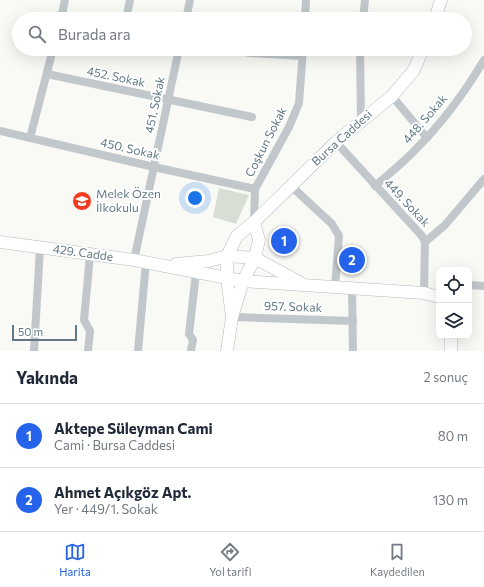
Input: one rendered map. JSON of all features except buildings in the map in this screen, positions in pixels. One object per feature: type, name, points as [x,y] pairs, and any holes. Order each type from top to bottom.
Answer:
[{"type":"street","points":[[62,12],[65,0]]},
{"type":"street","points":[[127,12],[130,0]]},
{"type":"street","points":[[187,12],[190,0]]},
{"type":"street","points":[[305,12],[306,0]]},
{"type":"street","points":[[362,0],[363,12]]},
{"type":"street","points":[[437,12],[441,0]]},
{"type":"street","points":[[30,138],[51,56]]},
{"type":"street","name":"451. Sokak","points":[[138,351],[140,261],[154,167],[177,56]]},
{"type":"street","name":"Coşkun Sokak","points":[[254,222],[255,189],[289,127],[299,103],[303,56]]},
{"type":"street","points":[[360,56],[361,120]]},
{"type":"street","name":"Bursa Caddesi","points":[[227,256],[237,236],[254,222],[336,142],[392,96],[414,70],[420,56]]},
{"type":"street","name":"448. Sokak","points":[[375,186],[416,150],[427,138],[470,83],[484,60]]},
{"type":"street","name":"452. Sokak","points":[[47,74],[252,117]]},
{"type":"street","points":[[392,96],[427,138]]},
{"type":"street","name":"450. Sokak","points":[[0,131],[255,189]]},
{"type":"street","name":"449. Sokak","points":[[336,142],[422,236],[425,242],[424,293]]},
{"type":"street","points":[[425,242],[445,226],[484,179]]},
{"type":"street","points":[[291,186],[332,224],[339,236],[335,287]]},
{"type":"street","points":[[227,351],[232,317],[243,281],[255,258],[259,240],[254,222]]},
{"type":"street","name":"429. Cadde","points":[[0,242],[165,265]]},
{"type":"street","points":[[34,351],[40,248]]},
{"type":"street","points":[[88,351],[90,331],[84,320],[90,254]]},
{"type":"street","points":[[165,265],[209,262],[227,256],[255,258],[303,284]]},
{"type":"street","points":[[227,256],[227,278],[232,317]]},
{"type":"street","points":[[165,265],[243,281],[424,293],[436,296]]},
{"type":"street","points":[[191,351],[192,340],[189,334],[196,272]]},
{"type":"street","points":[[472,285],[484,286]]},
{"type":"street","points":[[352,289],[352,351]]},
{"type":"street","name":"957. Sokak","points":[[232,317],[352,321]]},
{"type":"street","points":[[451,339],[451,351]]},
{"type":"shaded area","points":[[219,188],[249,195],[236,224],[213,217]]},
{"type":"place","name":"Melek Özen İlkokulu","points":[[82,201]]},
{"type":"place","name":"Aktepe Süleyman Cami","points":[[284,241]]},
{"type":"place","name":"Ahmet Açıkgöz Apt.","points":[[352,260]]}]
